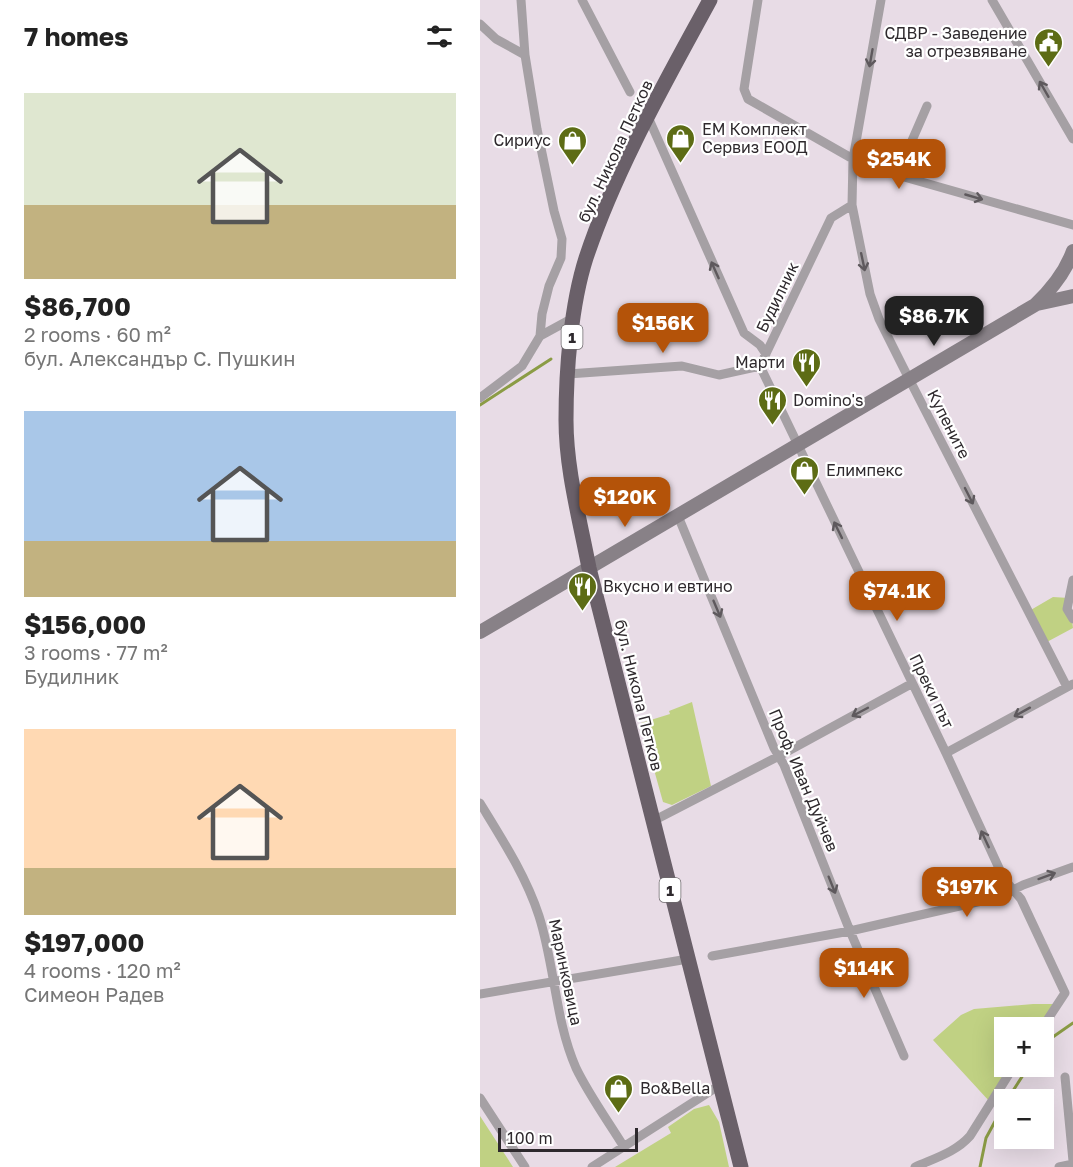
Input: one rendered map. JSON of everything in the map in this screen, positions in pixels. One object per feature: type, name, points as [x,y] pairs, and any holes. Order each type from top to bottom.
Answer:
[{"type":"highway","name":"бул. Никола Петков","points":[[710,0],[614,187],[586,260],[573,318],[566,421],[570,468],[589,568],[741,1167]]},
{"type":"main road","points":[[481,630],[1035,305],[1052,289],[1073,251]]},
{"type":"main road","points":[[1035,305],[1073,296]]},
{"type":"street","points":[[480,398],[522,366],[540,336],[542,314],[549,286],[561,258],[562,239],[551,199],[525,55],[521,0]]},
{"type":"street","points":[[582,0],[630,92]]},
{"type":"street","points":[[758,0],[744,90],[748,99],[853,159],[876,169],[1073,225]]},
{"type":"street","points":[[853,159],[881,0]]},
{"type":"street","points":[[992,0],[1073,139]]},
{"type":"street","points":[[480,24],[496,39],[525,55]]},
{"type":"street","points":[[897,175],[927,106]]},
{"type":"street","points":[[648,117],[744,333],[760,345],[766,354]]},
{"type":"street","name":"Купените","points":[[853,159],[852,205],[870,294],[879,319],[1070,685]]},
{"type":"street","name":"Будилник","points":[[760,366],[831,218],[852,205]]},
{"type":"street","points":[[540,336],[573,318]]},
{"type":"street","points":[[568,374],[682,366],[719,375],[760,366]]},
{"type":"street","name":"Преки път","points":[[760,366],[1004,879],[1021,899],[1069,995]]},
{"type":"street","name":"Проф. Иван Дуйчев","points":[[678,516],[904,1056]]},
{"type":"street","points":[[1073,580],[1068,609],[1073,619]]},
{"type":"street","points":[[652,821],[911,684]]},
{"type":"street","points":[[946,753],[1070,685]]},
{"type":"street","name":"Маринковица","points":[[480,802],[529,890],[540,918],[564,1034],[577,1069],[624,1147]]},
{"type":"street","points":[[712,956],[850,931],[999,897],[1073,867]]},
{"type":"street","points":[[480,994],[688,959]]},
{"type":"street","points":[[1051,1017],[1069,995]]},
{"type":"street","points":[[915,1167],[955,1150],[963,1144],[1007,1077]]},
{"type":"street","points":[[1059,1167],[1073,1162],[1065,1077]]},
{"type":"street","points":[[592,1167],[720,1085]]},
{"type":"street","points":[[480,1098],[525,1167]]},
{"type":"green space","points":[[1053,597],[1069,598],[1073,628],[1045,643],[1029,611]]},
{"type":"green space","points":[[692,702],[711,786],[672,805],[663,802],[641,723],[670,714],[669,711]]},
{"type":"green space","points":[[1053,1004],[1045,1017],[994,1017],[994,1077],[1006,1077],[998,1089],[994,1089],[994,1096],[990,1102],[933,1040],[961,1015],[974,1009]]},
{"type":"green space","points":[[709,1105],[719,1122],[729,1167],[615,1167],[671,1133],[668,1127],[694,1109]]},
{"type":"green space","points":[[480,1116],[513,1167],[480,1167]]},
{"type":"waterway","points":[[480,405],[551,359]]},
{"type":"waterway","points":[[1054,1036],[1073,1023]]},
{"type":"waterway","points":[[1014,1089],[1022,1077]]},
{"type":"waterway","points":[[980,1167],[986,1138],[994,1123]]},
{"type":"place","name":"СДВР - Заведение за отрезвяване","points":[[1048,68]]},
{"type":"place","name":"ЕМ Комплект Сервиз ЕООД","points":[[681,164]]},
{"type":"place","name":"Сириус","points":[[572,166]]},
{"type":"place","name":"Марти","points":[[806,388]]},
{"type":"place","name":"Domino's","points":[[772,426]]},
{"type":"place","name":"Елимпекс","points":[[805,496]]},
{"type":"place","name":"Вкусно и евтино","points":[[582,612]]},
{"type":"place","name":"Bo&Bella","points":[[619,1114]]}]
